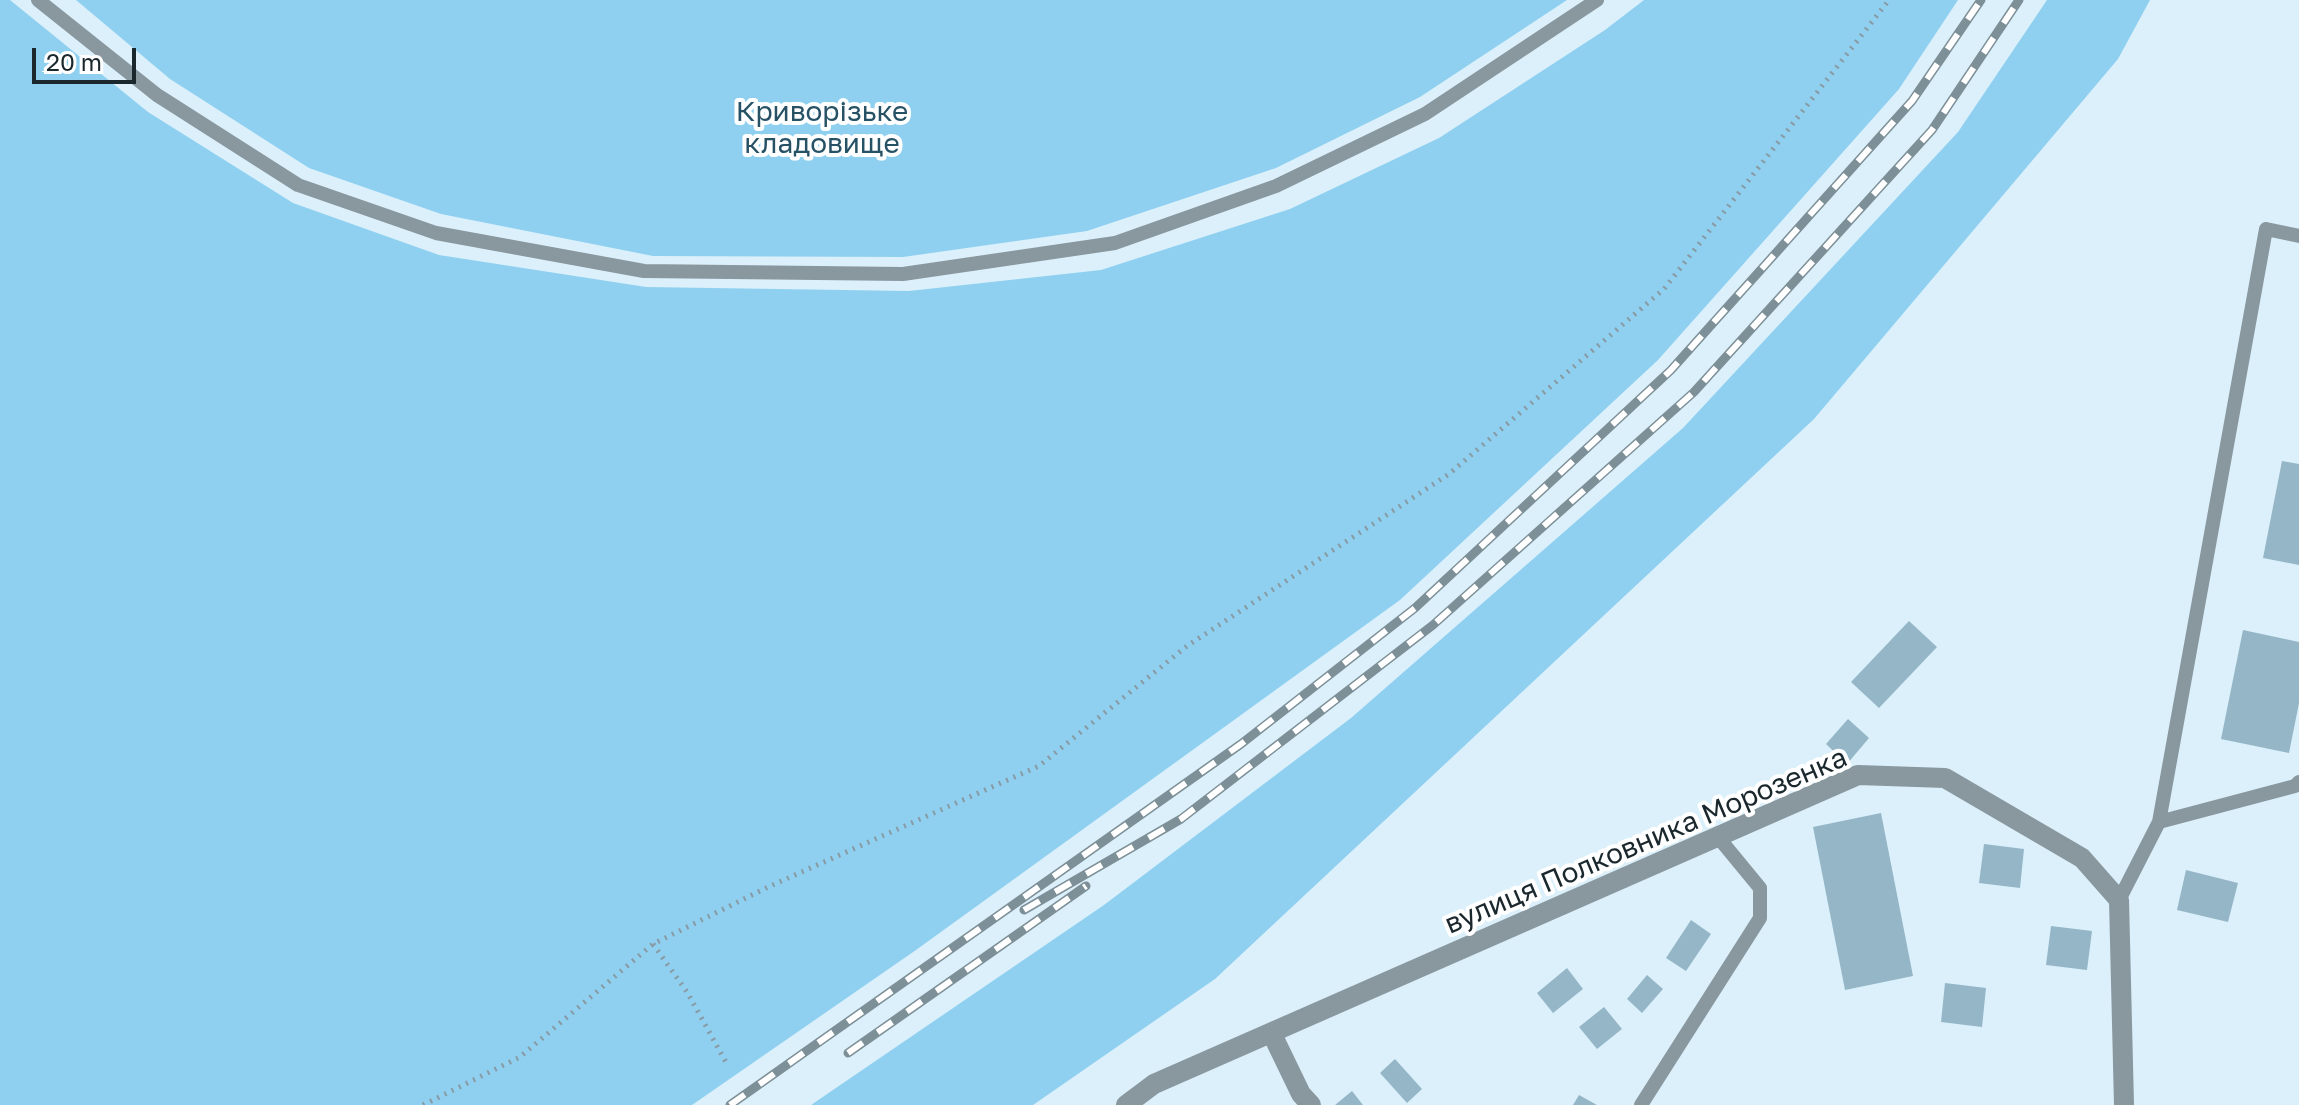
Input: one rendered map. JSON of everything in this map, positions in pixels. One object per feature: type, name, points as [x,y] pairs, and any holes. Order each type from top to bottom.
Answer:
[{"type":"street","name":"вулиця Полковника Морозенка","points":[[1126,1105],[1154,1084],[1858,775],[1945,778],[2082,858],[2119,900]]},
{"type":"street","points":[[2119,900],[2124,1105]]},
{"type":"street","points":[[1272,1034],[1301,1094],[1311,1105]]},
{"type":"lane","points":[[38,0],[157,95],[298,185],[436,233],[644,271],[888,274],[1115,243],[1276,186],[1425,114],[1597,0]]},
{"type":"lane","points":[[2119,900],[2159,822],[2266,229],[2299,236]]},
{"type":"lane","points":[[2159,822],[2295,786],[2299,782]]},
{"type":"lane","points":[[1641,1105],[1760,918],[1760,888],[1718,837]]},
{"type":"path","points":[[423,1105],[520,1057],[653,944],[768,887],[1039,766],[1187,646],[1449,474],[1664,289],[1889,0]]},
{"type":"path","points":[[653,944],[687,992],[728,1066]]},
{"type":"green space","points":[[0,0],[10,0],[148,112],[293,203],[439,255],[646,287],[909,291],[1101,270],[1290,209],[1439,138],[1605,30],[1644,0],[1958,0],[1899,89],[1658,360],[1400,600],[916,950],[692,1105],[0,1105]]},
{"type":"green space","name":"Криворізьке кладовище","points":[[76,0],[1567,0],[1420,97],[1276,168],[1087,231],[903,257],[653,256],[441,214],[309,168],[170,79]]},
{"type":"green space","points":[[2047,0],[2150,0],[2118,59],[1814,419],[1215,979],[1033,1105],[811,1105],[1104,905],[1351,718],[1683,428],[1958,132]]},
{"type":"building","points":[[2282,461],[2299,464],[2299,565],[2263,558]]},
{"type":"building","points":[[1909,621],[1937,647],[1879,708],[1851,682]]},
{"type":"building","points":[[2243,630],[2299,642],[2299,703],[2289,753],[2221,739]]},
{"type":"building","points":[[1848,719],[1869,738],[1847,764],[1826,744]]},
{"type":"building","points":[[1881,813],[1913,976],[1845,990],[1813,827]]},
{"type":"building","points":[[1984,844],[2024,849],[2020,888],[1979,883]]},
{"type":"building","points":[[2186,870],[2238,883],[2228,922],[2177,910]]},
{"type":"building","points":[[1691,920],[1711,934],[1686,971],[1666,958]]},
{"type":"building","points":[[2051,926],[2092,931],[2087,970],[2046,965]]},
{"type":"building","points":[[1567,968],[1583,989],[1553,1013],[1537,993]]},
{"type":"building","points":[[1647,975],[1663,989],[1642,1013],[1627,999]]},
{"type":"building","points":[[1945,983],[1986,988],[1982,1027],[1941,1022]]},
{"type":"building","points":[[1604,1007],[1622,1029],[1597,1049],[1579,1027]]},
{"type":"building","points":[[1395,1059],[1422,1089],[1407,1103],[1380,1073]]},
{"type":"building","points":[[1352,1091],[1363,1105],[1335,1105]]},
{"type":"building","points":[[1579,1095],[1597,1105],[1573,1105]]},
{"type":"railway","points":[[730,1105],[1241,744],[1415,608],[1671,370],[1912,101],[1981,0]]},
{"type":"railway","points":[[1024,910],[1181,819],[1433,625],[1694,392],[1932,130],[2019,0]]},
{"type":"railway","points":[[848,1053],[1086,886]]}]
